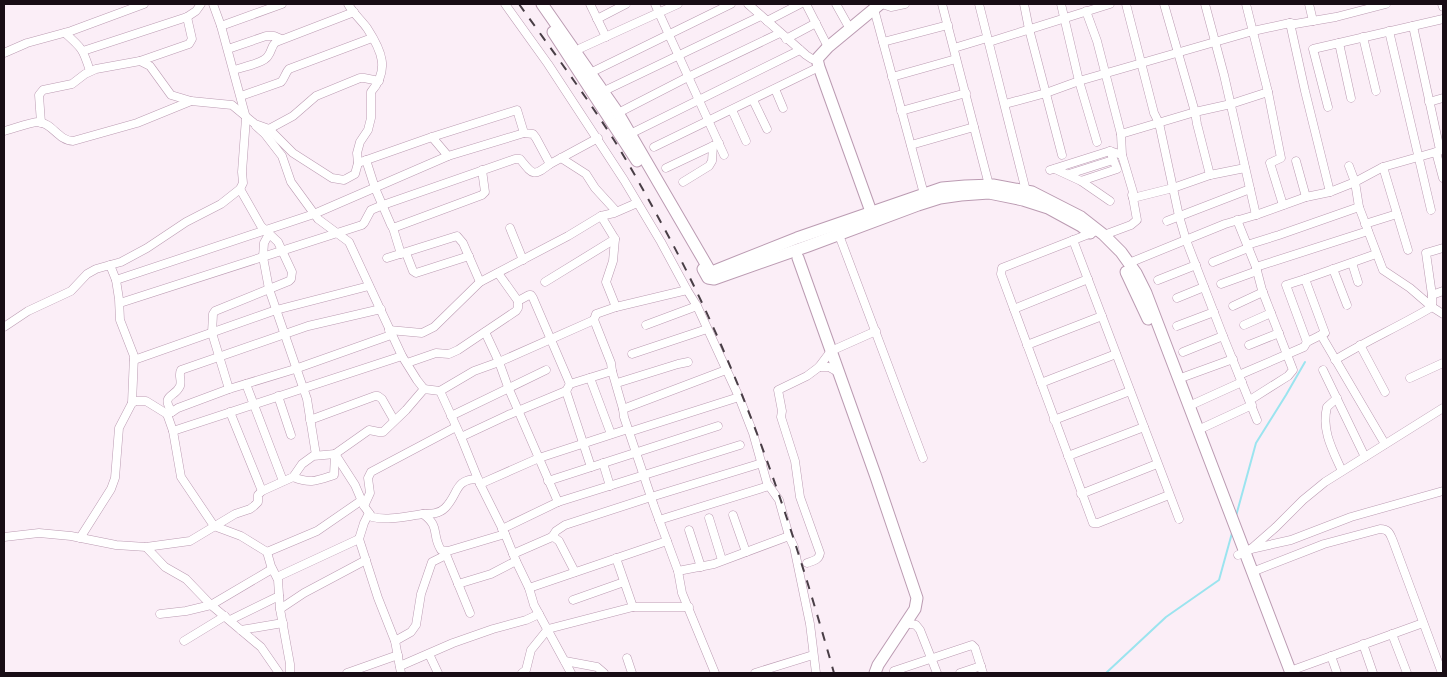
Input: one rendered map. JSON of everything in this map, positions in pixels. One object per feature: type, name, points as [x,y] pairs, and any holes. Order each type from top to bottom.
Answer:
[{"type":"street","points":[[4,53],[27,43],[65,33],[144,4]]},
{"type":"street","points":[[83,51],[187,17],[196,11],[201,4]]},
{"type":"street","points":[[4,327],[28,312],[71,291],[88,274],[96,269],[121,262],[147,248],[186,222],[221,204],[240,189],[243,183],[242,172],[246,118],[228,49],[213,4]]},
{"type":"street","points":[[221,26],[282,4]]},
{"type":"street","points":[[348,4],[367,28],[381,53],[382,72],[377,85],[371,92],[371,118],[368,130],[360,142],[357,153],[375,188],[403,253],[416,273],[469,256]]},
{"type":"street","points":[[505,4],[598,138],[697,306],[753,433],[769,486],[779,500],[789,536],[802,565],[816,673]]},
{"type":"street","points":[[534,4],[714,279],[942,188],[973,190],[1023,200],[1048,208],[1098,233]]},
{"type":"street","points":[[542,4],[618,113],[711,275]]},
{"type":"street","points":[[590,4],[606,37]]},
{"type":"street","points":[[597,19],[626,4]]},
{"type":"street","points":[[655,4],[709,121],[716,145],[724,154]]},
{"type":"street","points":[[581,48],[678,4]]},
{"type":"street","points":[[590,73],[731,4]]},
{"type":"street","points":[[749,4],[786,39],[818,63],[873,217]]},
{"type":"street","points":[[602,92],[678,56],[800,4]]},
{"type":"street","points":[[806,4],[828,47]]},
{"type":"street","points":[[836,4],[850,29]]},
{"type":"street","points":[[654,147],[753,100],[818,63],[828,47],[879,5],[891,7],[905,4]]},
{"type":"street","points":[[942,4],[990,186]]},
{"type":"street","points":[[979,4],[1026,191]]},
{"type":"street","points":[[1024,4],[1062,155]]},
{"type":"street","points":[[1061,4],[1079,81],[1097,142]]},
{"type":"street","points":[[954,48],[1029,30],[1064,17],[1110,4]]},
{"type":"street","points":[[1126,4],[1154,113],[1159,123],[1186,240],[1257,420]]},
{"type":"street","points":[[1164,4],[1195,112],[1210,175]]},
{"type":"street","points":[[1205,4],[1231,104],[1256,215]]},
{"type":"street","points":[[1246,4],[1268,92],[1281,158],[1270,163],[1283,206]]},
{"type":"street","points":[[1308,4],[1313,20]]},
{"type":"street","points":[[1005,104],[1046,93],[1105,73],[1253,31],[1290,23],[1295,24],[1336,17],[1372,6],[1386,4]]},
{"type":"street","points":[[879,5],[883,42],[924,194]]},
{"type":"street","points":[[1086,11],[1097,41],[1121,134],[1122,155],[1133,192],[1132,196],[1137,220],[1131,225],[1073,240],[1002,268],[1001,274],[1091,520],[1095,524],[1169,495]]},
{"type":"street","points":[[234,70],[264,60],[270,53],[272,45],[280,40],[354,12]]},
{"type":"street","points":[[41,123],[39,95],[41,91],[46,88],[72,84],[90,71],[140,61],[189,44],[192,39],[187,17]]},
{"type":"street","points":[[1328,107],[1313,48],[1443,19]]},
{"type":"street","points":[[786,39],[816,23]]},
{"type":"street","points":[[1290,23],[1330,192]]},
{"type":"street","points":[[883,42],[948,25]]},
{"type":"street","points":[[1413,26],[1440,151],[1443,178]]},
{"type":"street","points":[[1389,32],[1431,210]]},
{"type":"street","points":[[65,33],[81,47],[90,71]]},
{"type":"street","points":[[618,113],[780,33]]},
{"type":"street","points":[[228,49],[266,36],[274,36],[280,40]]},
{"type":"street","points":[[1363,37],[1376,91]]},
{"type":"street","points":[[241,96],[281,82],[284,80],[289,69],[372,38]]},
{"type":"street","points":[[1339,43],[1351,98]]},
{"type":"street","points":[[630,134],[800,50]]},
{"type":"street","points":[[892,77],[956,59]]},
{"type":"street","points":[[140,61],[150,66],[171,95],[191,101],[232,105],[265,134],[282,156],[291,182],[314,214],[349,242],[381,309],[390,333],[404,359],[424,389],[440,391],[474,371],[594,320]]},
{"type":"street","points":[[268,128],[293,116],[316,96],[360,78],[379,81]]},
{"type":"street","points":[[774,89],[783,108]]},
{"type":"street","points":[[1121,134],[1268,92]]},
{"type":"street","points":[[901,111],[966,93]]},
{"type":"street","points":[[1429,102],[1443,98]]},
{"type":"street","points":[[753,100],[767,129]]},
{"type":"street","points":[[4,131],[38,122],[66,140],[73,141],[137,123],[191,101]]},
{"type":"street","points":[[255,124],[268,128],[293,153],[332,178],[344,180],[355,174],[362,162],[517,110],[524,133]]},
{"type":"street","points":[[732,110],[746,141]]},
{"type":"street","points":[[911,145],[974,127]]},
{"type":"street","points":[[116,280],[267,232],[314,214],[448,156],[524,133],[533,134],[550,164]]},
{"type":"street","points":[[432,137],[448,156]]},
{"type":"street","points":[[120,303],[362,225],[372,210],[382,205],[518,158],[530,172],[538,173],[550,164],[598,138]]},
{"type":"street","points":[[666,168],[716,145]]},
{"type":"street","points":[[683,182],[709,166],[716,145]]},
{"type":"street","points":[[1110,201],[1082,181],[1053,169],[1110,151],[1122,155]]},
{"type":"street","points":[[1082,181],[1117,169],[1110,151]]},
{"type":"street","points":[[1128,263],[1237,220],[1330,192],[1355,182],[1383,167],[1440,151]]},
{"type":"street","points":[[561,158],[586,174],[595,188],[616,211]]},
{"type":"street","points":[[1069,174],[1113,160]]},
{"type":"street","points":[[1296,161],[1306,198]]},
{"type":"street","points":[[1349,166],[1355,182],[1358,207],[1383,270],[1443,314]]},
{"type":"street","points":[[1383,167],[1408,250]]},
{"type":"street","points":[[1133,198],[1173,188],[1210,175],[1245,168]]},
{"type":"street","points":[[393,228],[482,195],[485,192],[485,188],[482,170]]},
{"type":"street","points":[[796,247],[839,235],[873,217],[990,186],[1032,192],[1081,217],[1121,252],[1146,293],[1198,430],[1229,521]]},
{"type":"street","points":[[229,389],[212,333],[214,311],[289,282],[292,272],[276,239],[267,232],[240,189]]},
{"type":"street","points":[[1167,221],[1250,189]]},
{"type":"street","points":[[169,413],[229,389],[296,369],[390,333],[422,333],[428,331],[480,282],[602,216],[637,202]]},
{"type":"street","points":[[1213,262],[1248,247],[1358,207]]},
{"type":"street","points":[[1221,284],[1397,214]]},
{"type":"street","points":[[602,216],[614,240],[613,261],[606,282],[616,307]]},
{"type":"street","points":[[1198,430],[1251,402],[1288,376],[1293,370],[1237,220]]},
{"type":"street","points":[[510,228],[523,260]]},
{"type":"street","points":[[267,232],[263,257],[269,289],[307,399],[316,455]]},
{"type":"street","points":[[1098,233],[1100,240],[1116,257],[1129,277],[1146,313],[1229,521],[1252,572],[1288,673]]},
{"type":"street","points":[[839,235],[923,458]]},
{"type":"street","points":[[387,258],[457,236],[463,243],[480,282]]},
{"type":"street","points":[[545,282],[614,240]]},
{"type":"street","points":[[1073,240],[1179,520]]},
{"type":"street","points":[[796,247],[917,598],[915,609],[883,657],[875,673]]},
{"type":"street","points":[[1432,307],[1426,253],[1443,248]]},
{"type":"street","points":[[1307,342],[1286,285],[1376,254]]},
{"type":"street","points":[[1352,263],[1358,282]]},
{"type":"street","points":[[80,538],[111,489],[115,478],[119,428],[132,403],[133,351],[120,320],[120,303],[116,280],[110,265]]},
{"type":"street","points":[[1158,280],[1196,265]]},
{"type":"street","points":[[1333,269],[1347,304]]},
{"type":"street","points":[[173,431],[302,388],[404,359],[452,353],[518,308],[518,301],[498,273]]},
{"type":"street","points":[[1014,309],[1088,279]]},
{"type":"street","points":[[1189,406],[1304,347],[1307,342],[1325,333],[1305,279]]},
{"type":"street","points":[[134,360],[276,310],[369,286]]},
{"type":"street","points":[[1177,298],[1204,287]]},
{"type":"street","points":[[687,290],[616,307],[596,314],[594,320],[611,363],[629,430],[678,571],[682,592],[715,673]]},
{"type":"street","points":[[1232,306],[1263,292]]},
{"type":"street","points":[[1432,294],[1443,292]]},
{"type":"street","points":[[518,301],[531,295],[551,338],[591,467]]},
{"type":"street","points":[[646,324],[697,306]]},
{"type":"street","points":[[1335,360],[1432,307]]},
{"type":"street","points":[[290,673],[277,577],[272,569],[267,552],[242,536],[214,526],[181,477],[167,403],[168,398],[181,384],[179,375],[181,370],[308,326],[381,309]]},
{"type":"street","points":[[1176,326],[1214,312]]},
{"type":"street","points":[[1244,326],[1271,314]]},
{"type":"street","points":[[1027,345],[1102,316]]},
{"type":"street","points":[[632,354],[707,329]]},
{"type":"street","points":[[802,565],[816,560],[820,557],[820,553],[800,497],[795,461],[781,417],[782,411],[778,390],[807,376],[819,367],[831,351],[876,331]]},
{"type":"street","points":[[485,332],[558,502]]},
{"type":"street","points":[[1249,345],[1278,333]]},
{"type":"street","points":[[1321,335],[1385,444]]},
{"type":"street","points":[[1183,352],[1223,336]]},
{"type":"street","points":[[1360,345],[1385,392]]},
{"type":"street","points":[[1041,383],[1116,354]]},
{"type":"street","points":[[1178,379],[1233,359]]},
{"type":"street","points":[[616,383],[688,362]]},
{"type":"street","points":[[1410,378],[1443,363]]},
{"type":"street","points":[[819,367],[829,367],[838,372]]},
{"type":"street","points":[[450,416],[546,370]]},
{"type":"street","points":[[623,408],[726,370]]},
{"type":"street","points":[[1323,370],[1365,457]]},
{"type":"street","points":[[461,437],[590,378],[612,371]]},
{"type":"street","points":[[590,378],[611,434]]},
{"type":"street","points":[[246,384],[283,481]]},
{"type":"street","points":[[4,537],[38,533],[116,545],[146,547],[190,541],[235,514],[254,506],[258,502],[258,495],[293,477],[307,460],[316,455],[335,454],[369,430],[383,432],[424,389]]},
{"type":"street","points":[[440,391],[479,482],[529,588],[534,605],[571,673]]},
{"type":"street","points":[[1054,420],[1130,391]]},
{"type":"street","points":[[278,396],[291,435]]},
{"type":"street","points":[[310,420],[375,396],[378,396],[394,420]]},
{"type":"street","points":[[335,454],[355,484],[365,507],[372,517],[433,514],[446,507],[460,483],[470,479],[479,482],[539,458],[611,434],[738,397]]},
{"type":"street","points":[[1337,398],[1326,407],[1326,423],[1330,443],[1342,471]]},
{"type":"street","points":[[132,403],[146,401],[169,413]]},
{"type":"street","points":[[1243,551],[1276,527],[1303,500],[1325,482],[1443,408]]},
{"type":"street","points":[[230,412],[262,492]]},
{"type":"street","points":[[548,481],[718,426]]},
{"type":"street","points":[[277,577],[359,539],[363,531],[365,507],[370,493],[368,478],[371,472],[456,427]]},
{"type":"street","points":[[1068,456],[1144,427]]},
{"type":"street","points":[[395,641],[414,629],[421,594],[432,562],[448,551],[504,532],[558,502],[740,445]]},
{"type":"street","points":[[293,477],[304,482],[334,475],[335,454]]},
{"type":"street","points":[[603,463],[610,486]]},
{"type":"street","points":[[458,584],[491,574],[514,558],[552,537],[560,527],[565,525],[762,464]]},
{"type":"street","points":[[1082,494],[1157,464]]},
{"type":"street","points":[[659,520],[769,486]]},
{"type":"street","points":[[1243,551],[1291,540],[1351,517],[1443,491]]},
{"type":"street","points":[[267,552],[317,531],[365,507]]},
{"type":"street","points":[[423,514],[432,520],[436,528],[437,543],[445,553],[470,613]]},
{"type":"street","points":[[734,515],[746,552]]},
{"type":"street","points":[[709,518],[722,560]]},
{"type":"street","points":[[1252,572],[1324,544],[1385,529],[1393,541],[1442,673]]},
{"type":"street","points":[[689,530],[701,567]]},
{"type":"street","points":[[678,571],[714,564],[789,536]]},
{"type":"street","points":[[552,537],[559,541],[575,572]]},
{"type":"street","points":[[359,539],[378,598],[395,641],[400,670],[453,643],[526,620],[539,614]]},
{"type":"street","points":[[529,588],[667,541]]},
{"type":"street","points":[[146,547],[165,567],[186,579],[211,604],[261,647],[279,673]]},
{"type":"street","points":[[1243,551],[1288,673]]},
{"type":"street","points":[[616,558],[633,607]]},
{"type":"street","points":[[280,609],[304,593],[366,560]]},
{"type":"street","points":[[160,614],[186,611],[211,604],[272,569]]},
{"type":"street","points":[[573,600],[624,582]]},
{"type":"street","points":[[184,641],[228,618],[279,596]]},
{"type":"street","points":[[522,673],[526,670],[531,650],[548,629],[633,607],[689,607]]},
{"type":"street","points":[[1288,673],[1423,622]]},
{"type":"street","points":[[241,630],[283,623]]},
{"type":"street","points":[[906,623],[918,627],[937,673]]},
{"type":"street","points":[[1392,634],[1407,673]]},
{"type":"street","points":[[1363,644],[1373,673]]},
{"type":"street","points":[[883,657],[890,664],[894,672],[972,645],[975,648],[982,670],[960,673]]},
{"type":"street","points":[[429,654],[438,673]]},
{"type":"street","points":[[755,673],[767,672],[813,655]]},
{"type":"street","points":[[347,673],[398,656]]},
{"type":"street","points":[[1331,656],[1337,673]]},
{"type":"street","points":[[627,658],[632,673]]},
{"type":"street","points":[[565,660],[597,667],[604,673]]},
{"type":"waterway","points":[[1236,516],[1256,443],[1305,362]]},
{"type":"waterway","points":[[1106,673],[1166,617],[1219,580],[1232,533]]},
{"type":"railway","points":[[519,4],[579,88],[636,177],[670,239],[721,344],[743,397],[783,506],[834,673]]}]
